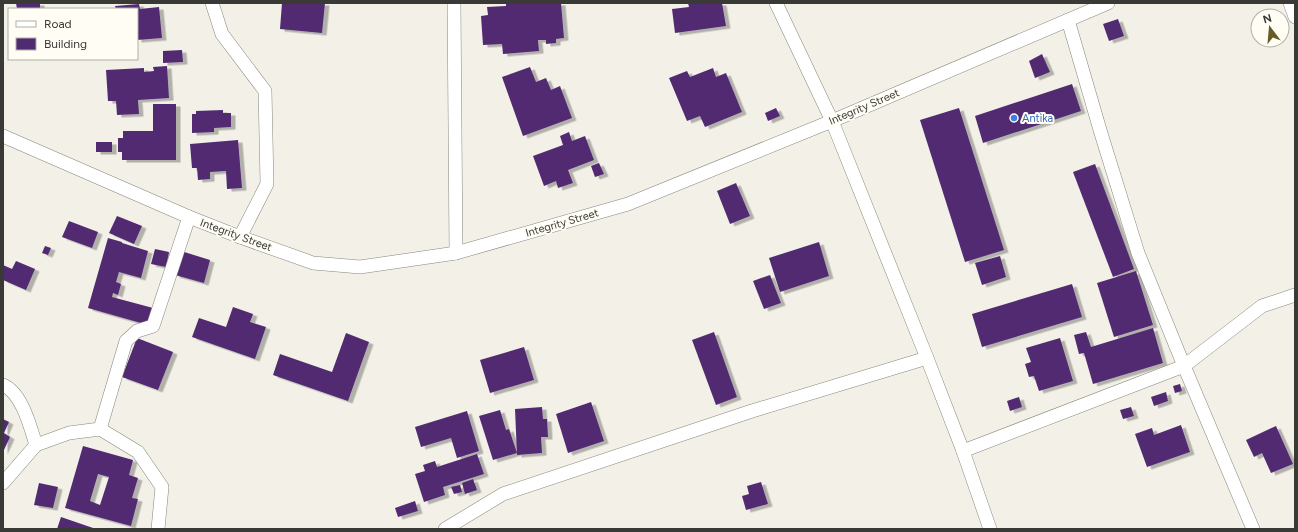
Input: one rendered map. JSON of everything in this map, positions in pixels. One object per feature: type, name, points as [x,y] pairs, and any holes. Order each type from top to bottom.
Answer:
[{"type":"street","points":[[212,3],[222,34],[265,91],[267,184],[240,237]]},
{"type":"street","points":[[454,3],[456,253]]},
{"type":"street","points":[[776,3],[832,121],[927,358],[990,529]]},
{"type":"street","name":"Integrity Street","points":[[3,136],[188,217],[240,237],[313,263],[360,267],[456,253],[628,204],[832,121],[1108,3]]},
{"type":"street","points":[[1290,3],[1295,17]]},
{"type":"street","points":[[1068,20],[1138,253],[1253,529]]},
{"type":"street","points":[[100,429],[126,341],[138,331],[154,326],[188,217]]},
{"type":"street","points":[[962,451],[1184,366],[1262,306],[1295,294]]},
{"type":"street","points":[[445,529],[503,494],[752,411],[927,358]]},
{"type":"street","points":[[3,385],[10,388],[23,407],[36,445]]},
{"type":"street","points":[[3,483],[36,445],[69,433],[100,429],[138,452],[162,487],[159,529]]},
{"type":"building","points":[[16,3],[40,3],[40,8],[17,8]]},
{"type":"building","points":[[282,3],[325,3],[322,33],[280,29]]},
{"type":"building","points":[[506,3],[561,3],[564,38],[556,39],[556,43],[546,44],[546,40],[538,40],[539,51],[503,54],[502,44],[483,45],[481,16],[488,15],[487,7],[506,6]]},
{"type":"building","points":[[688,3],[722,3],[726,26],[675,33],[672,9],[689,7]]},
{"type":"building","points":[[139,4],[140,9],[159,7],[162,38],[138,40],[138,8],[116,8],[115,6]]},
{"type":"building","points":[[1118,19],[1124,36],[1109,41],[1103,24]]},
{"type":"building","points":[[182,50],[183,62],[163,63],[163,51]]},
{"type":"building","points":[[1042,54],[1050,72],[1035,78],[1029,61]]},
{"type":"building","points":[[167,66],[169,98],[138,100],[139,114],[117,115],[116,101],[108,101],[106,70],[144,68],[144,72],[154,71],[153,67]]},
{"type":"building","points":[[530,67],[536,82],[546,78],[551,90],[560,86],[572,118],[523,136],[502,77]]},
{"type":"building","points":[[713,68],[716,77],[726,73],[742,112],[705,127],[700,116],[687,121],[669,78],[687,71],[690,77]]},
{"type":"building","points":[[1072,84],[1081,111],[983,143],[975,116]]},
{"type":"building","points":[[153,104],[176,104],[176,160],[122,160],[122,152],[118,152],[118,138],[123,138],[123,131],[153,131]]},
{"type":"building","points":[[776,108],[780,116],[768,121],[765,113]]},
{"type":"building","points":[[959,108],[1004,250],[965,262],[920,120]]},
{"type":"building","points":[[223,110],[223,113],[231,113],[231,127],[214,128],[214,132],[192,133],[192,114],[196,114],[196,111]]},
{"type":"building","points":[[569,132],[572,141],[585,136],[594,160],[568,170],[573,183],[558,188],[556,181],[544,186],[533,156],[563,145],[560,136]]},
{"type":"building","points":[[238,140],[242,188],[227,189],[226,171],[210,172],[210,179],[198,180],[197,168],[192,168],[190,144]]},
{"type":"building","points":[[96,142],[112,142],[112,152],[96,152]]},
{"type":"building","points":[[599,163],[604,174],[595,177],[591,166]]},
{"type":"building","points":[[1095,164],[1134,269],[1113,277],[1073,172]]},
{"type":"building","points":[[736,183],[750,216],[730,224],[717,191]]},
{"type":"building","points":[[117,216],[142,226],[134,244],[109,233]]},
{"type":"building","points":[[69,221],[98,232],[92,248],[62,237]]},
{"type":"building","points":[[108,238],[148,251],[141,278],[119,272],[116,282],[121,284],[118,295],[113,293],[112,297],[153,308],[148,325],[88,308]]},
{"type":"building","points":[[819,242],[829,276],[780,292],[769,258]]},
{"type":"building","points":[[45,246],[51,248],[48,255],[42,253]]},
{"type":"building","points":[[155,249],[169,252],[166,267],[151,264]]},
{"type":"building","points":[[181,251],[210,260],[204,283],[175,275]]},
{"type":"building","points":[[1000,256],[1006,277],[982,285],[975,263]]},
{"type":"building","points":[[16,261],[35,269],[26,290],[3,280],[3,265],[12,269]]},
{"type":"building","points":[[1136,271],[1153,325],[1114,337],[1097,283]]},
{"type":"building","points":[[770,275],[781,303],[764,309],[753,281]]},
{"type":"building","points":[[1072,284],[1082,317],[982,347],[972,314]]},
{"type":"building","points":[[233,307],[253,314],[250,322],[266,327],[255,359],[192,337],[199,318],[226,327]]},
{"type":"building","points":[[1153,328],[1163,363],[1093,384],[1084,353],[1079,354],[1074,335],[1086,332],[1091,347]]},
{"type":"building","points":[[714,332],[737,397],[716,405],[692,340]]},
{"type":"building","points":[[346,333],[369,342],[348,401],[273,375],[280,354],[332,372]]},
{"type":"building","points":[[137,338],[173,352],[158,390],[122,377]]},
{"type":"building","points":[[1060,338],[1073,381],[1039,391],[1034,376],[1029,377],[1025,364],[1031,362],[1026,348]]},
{"type":"building","points":[[524,347],[534,380],[490,393],[480,360]]},
{"type":"building","points":[[1180,384],[1182,391],[1175,393],[1173,386]]},
{"type":"building","points":[[1166,392],[1168,401],[1154,406],[1151,397]]},
{"type":"building","points":[[1019,397],[1022,407],[1010,411],[1007,401]]},
{"type":"building","points":[[591,402],[604,441],[568,453],[556,414]]},
{"type":"building","points":[[542,407],[543,419],[547,419],[548,437],[541,437],[542,453],[517,455],[515,409]]},
{"type":"building","points":[[1131,407],[1134,416],[1123,419],[1120,410]]},
{"type":"building","points":[[500,410],[506,430],[509,429],[517,453],[493,460],[479,416]]},
{"type":"building","points":[[467,411],[479,451],[457,458],[451,438],[421,447],[415,427]]},
{"type":"building","points":[[3,419],[9,422],[4,433],[10,437],[3,452]]},
{"type":"building","points":[[1181,425],[1190,452],[1147,467],[1135,434],[1152,428],[1154,435]]},
{"type":"building","points":[[1276,426],[1293,464],[1271,473],[1262,453],[1254,457],[1246,440]]},
{"type":"building","points":[[83,446],[133,460],[129,475],[138,478],[132,498],[138,499],[131,526],[65,508]],"holes":[[[98,474],[109,477],[100,505],[90,501]]]},
{"type":"building","points":[[477,454],[484,474],[443,487],[445,495],[424,502],[415,474],[425,471],[423,465],[435,461],[437,467]]},
{"type":"building","points":[[473,479],[477,490],[465,494],[462,483]]},
{"type":"building","points":[[761,482],[768,504],[746,510],[742,496],[749,494],[747,486]]},
{"type":"building","points":[[39,483],[58,487],[53,508],[34,505]]},
{"type":"building","points":[[460,485],[462,492],[454,494],[451,487]]},
{"type":"building","points":[[415,501],[418,511],[398,517],[395,508]]},
{"type":"building","points":[[61,517],[96,529],[57,529]]},
{"type":"place","name":"Antika","points":[[1014,118]]}]
